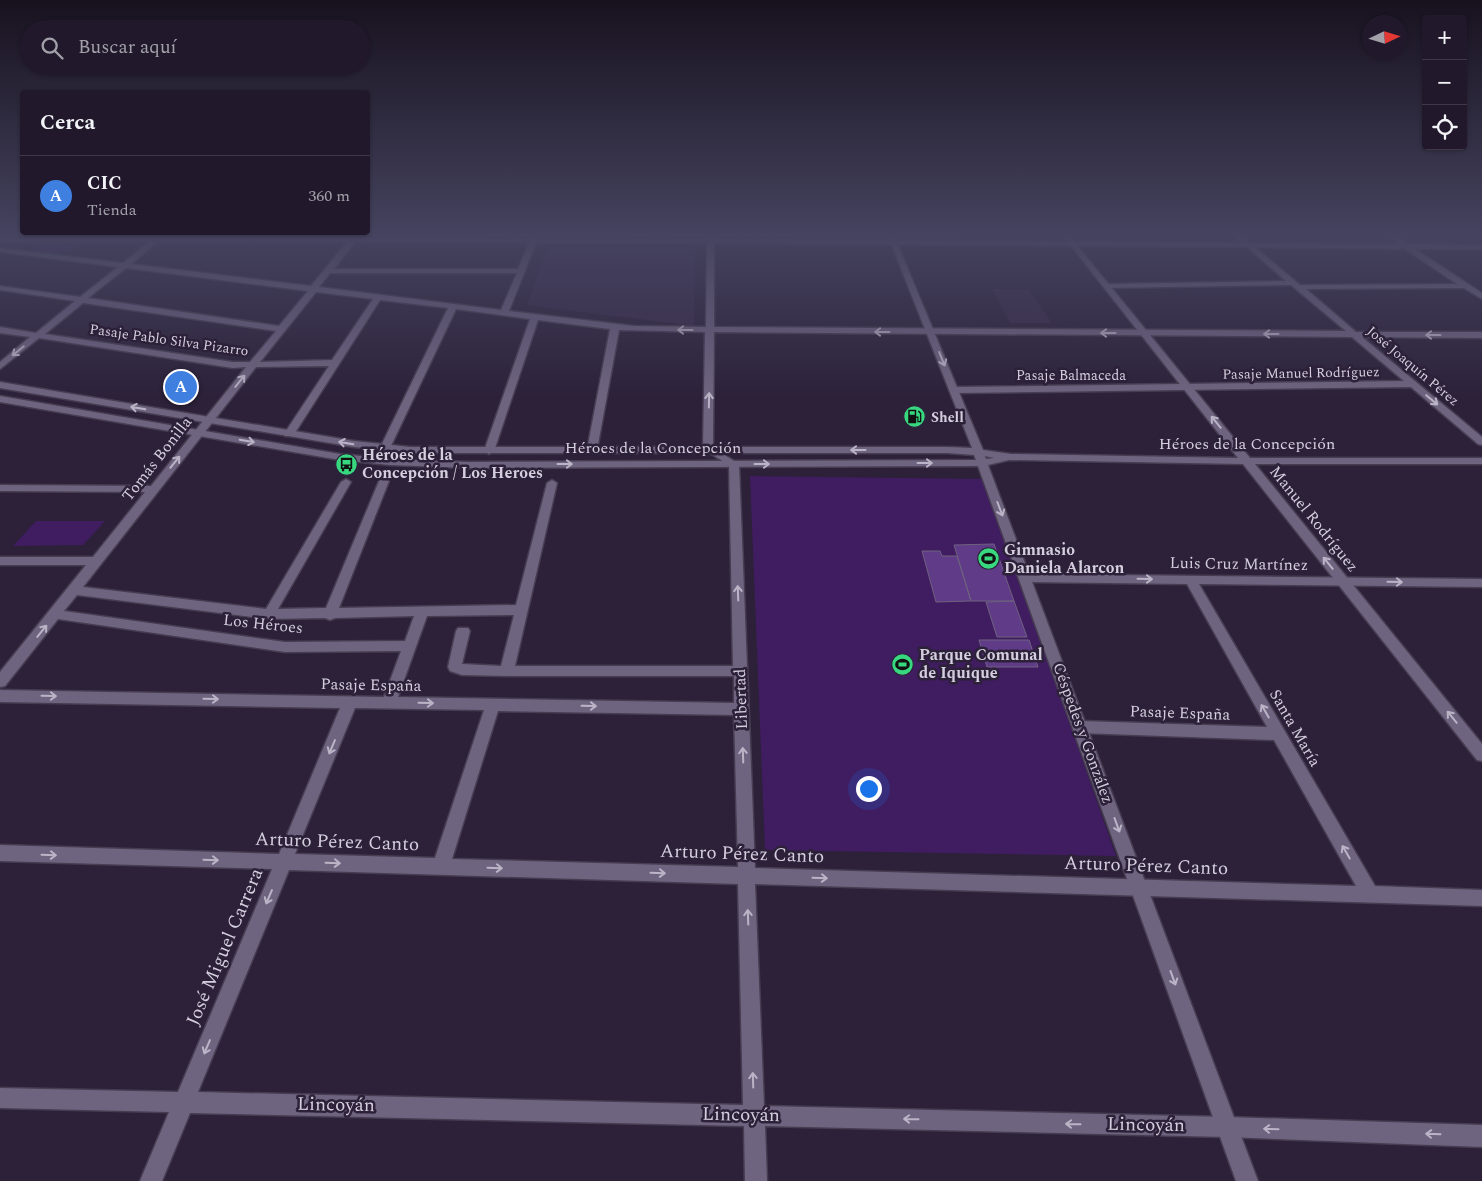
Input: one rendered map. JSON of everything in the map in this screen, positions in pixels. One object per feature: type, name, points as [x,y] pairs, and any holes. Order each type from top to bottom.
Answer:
[{"type":"street","points":[[1,288],[281,329]]},
{"type":"street","points":[[0,366],[96,288]]},
{"type":"street","points":[[307,288],[615,327],[710,330],[1482,335]]},
{"type":"street","points":[[504,313],[514,288]]},
{"type":"street","points":[[710,288],[708,449],[734,464]]},
{"type":"street","name":"Céspedes y González","points":[[913,288],[1026,578],[1247,1181]]},
{"type":"street","name":"Manuel Rodríguez","points":[[1109,288],[1482,756]]},
{"type":"street","name":"José Joaquín Pérez","points":[[1300,288],[1482,442]]},
{"type":"street","points":[[1469,288],[1482,297]]},
{"type":"street","name":"Tomás Bonilla","points":[[0,682],[314,289]]},
{"type":"street","points":[[289,434],[378,297]]},
{"type":"street","points":[[385,448],[453,306]]},
{"type":"street","points":[[489,451],[535,317]]},
{"type":"street","points":[[592,450],[615,327]]},
{"type":"street","name":"Pasaje Pablo Silva Pizarro","points":[[0,330],[233,366],[336,363]]},
{"type":"street","name":"Pasaje Manuel Rodríguez","points":[[1189,388],[1414,384]]},
{"type":"street","name":"Héroes de la Concepción","points":[[0,385],[289,434],[385,448],[436,451],[708,449],[980,458]]},
{"type":"street","name":"Pasaje Balmaceda","points":[[954,390],[1189,388]]},
{"type":"street","name":"Héroes de la Concepción","points":[[0,399],[340,457],[415,464],[734,464],[1011,457],[1482,462]]},
{"type":"street","name":"Libertad","points":[[734,464],[756,1181]]},
{"type":"street","points":[[330,615],[384,481]]},
{"type":"street","points":[[269,614],[346,482]]},
{"type":"street","points":[[507,671],[520,610],[552,483]]},
{"type":"street","points":[[0,488],[153,489]]},
{"type":"street","points":[[0,561],[96,561]]},
{"type":"street","name":"Luis Cruz Martínez","points":[[1026,578],[1482,582]]},
{"type":"street","name":"Santa María","points":[[1190,579],[1370,894]]},
{"type":"street","points":[[73,590],[269,614],[330,615],[422,611],[520,610]]},
{"type":"street","points":[[389,702],[422,611]]},
{"type":"street","name":"Los Héroes","points":[[55,614],[284,647],[410,646]]},
{"type":"street","points":[[463,630],[455,667],[462,670],[740,671]]},
{"type":"street","name":"Pasaje España","points":[[0,696],[742,709]]},
{"type":"street","name":"José Miguel Carrera","points":[[151,1181],[350,702]]},
{"type":"street","points":[[440,866],[492,704]]},
{"type":"street","name":"Pasaje España","points":[[1081,727],[1278,734]]},
{"type":"street","name":"Arturo Pérez Canto","points":[[0,853],[1482,898]]},
{"type":"street","name":"Lincoyán","points":[[0,1098],[1227,1127],[1482,1136]]},
{"type":"shaded area","points":[[533,288],[694,288],[694,326],[527,305]]},
{"type":"shaded area","points":[[992,289],[1029,290],[1052,323],[1010,323]]},
{"type":"shaded area","name":"Parque Comunal de Iquique","points":[[750,476],[984,479],[1116,856],[765,850]]},
{"type":"shaded area","points":[[36,521],[105,521],[83,545],[13,546]]},
{"type":"building","points":[[994,544],[1014,601],[971,601],[954,545]]},
{"type":"building","points":[[922,551],[940,551],[942,556],[957,556],[971,601],[936,602]]},
{"type":"building","points":[[1014,601],[1027,637],[997,637],[986,602]]},
{"type":"building","points":[[979,640],[1029,640],[1038,667],[987,667]]},
{"type":"place","name":"CIC","points":[[181,387]]},
{"type":"place","name":"Shell","points":[[915,417]]},
{"type":"place","name":"Héroes de la Concepción / Los Heroes","points":[[346,464]]},
{"type":"place","name":"Gimnasio Daniela Alarcon","points":[[988,559]]},
{"type":"place","name":"Parque Comunal de Iquique","points":[[903,664]]}]
